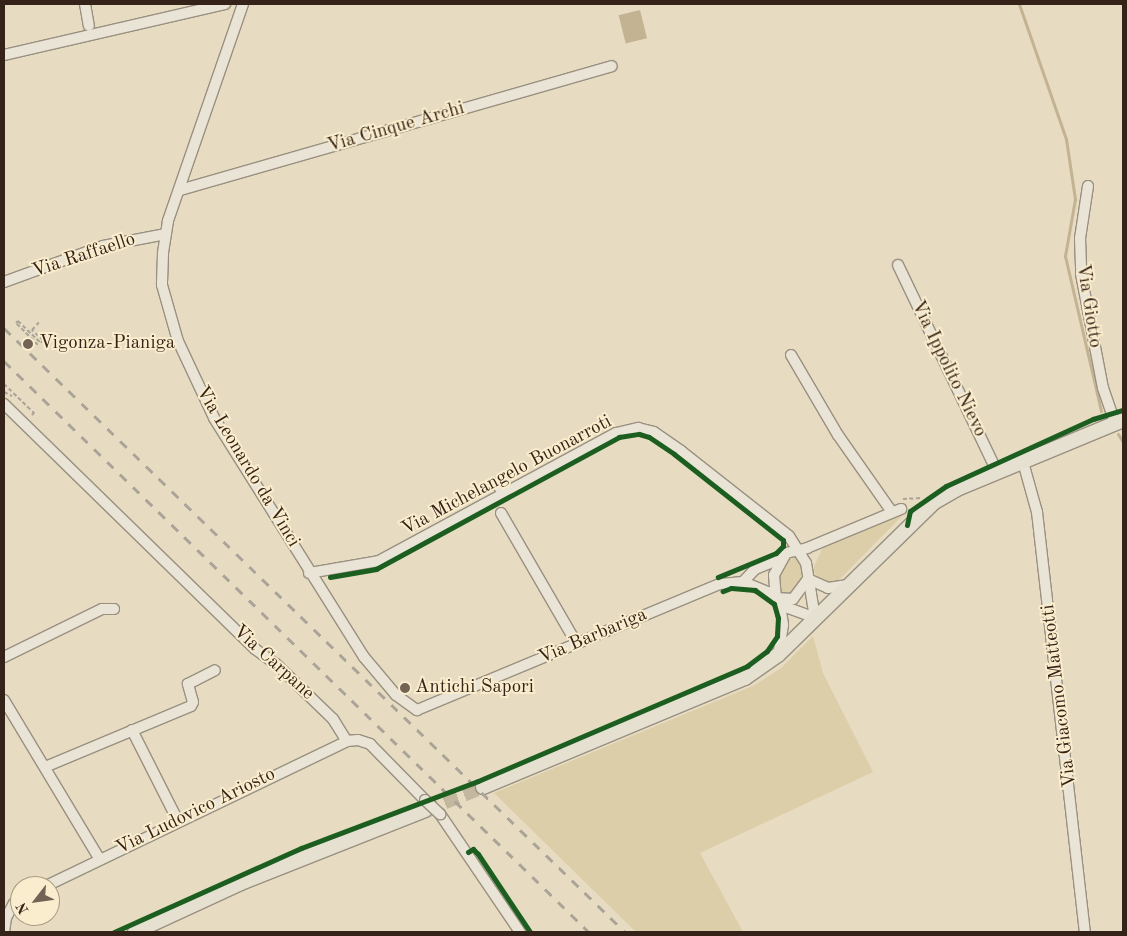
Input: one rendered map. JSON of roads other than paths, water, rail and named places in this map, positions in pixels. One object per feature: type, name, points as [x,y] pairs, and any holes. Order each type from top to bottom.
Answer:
[{"type":"main road","points":[[483,787],[728,687],[778,655],[933,503],[997,472],[1119,421]]},
{"type":"main road","points":[[135,932],[424,804]]},
{"type":"street","points":[[85,4],[89,26]]},
{"type":"street","points":[[4,55],[225,4]]},
{"type":"street","name":"Via Leonardo da Vinci","points":[[243,4],[166,234],[162,285],[181,348],[214,418],[309,573],[364,657],[396,695],[417,710]]},
{"type":"street","name":"Via Cinque Archi","points":[[180,190],[612,66]]},
{"type":"street","name":"Via Giotto","points":[[1088,186],[1080,238],[1081,274],[1103,388],[1119,421]]},
{"type":"street","name":"Via Raffaello","points":[[4,282],[104,246],[166,234]]},
{"type":"street","name":"Via Ippolito Nievo","points":[[898,265],[997,472]]},
{"type":"street","points":[[744,582],[755,569],[780,560],[792,550],[801,550],[897,510],[838,435],[790,355]]},
{"type":"street","name":"Via Carpane","points":[[4,404],[255,649],[276,664],[306,693],[340,727],[347,741]]},
{"type":"street","name":"Via Michelangelo Buonarroti","points":[[309,573],[379,561],[502,492],[616,433],[629,429],[646,429],[681,451],[779,526],[801,550]]},
{"type":"street","name":"Via Giacomo Matteotti","points":[[1023,462],[1037,512],[1085,932]]},
{"type":"street","points":[[497,483],[502,492]]},
{"type":"street","points":[[470,496],[476,507]]},
{"type":"street","points":[[501,513],[577,644]]},
{"type":"street","points":[[801,550],[815,618]]},
{"type":"street","points":[[778,655],[784,625],[774,574],[780,560]]},
{"type":"street","points":[[808,579],[828,588],[848,585]]},
{"type":"street","points":[[778,601],[793,599],[808,579]]},
{"type":"street","name":"Via Barbariga","points":[[417,710],[720,584],[744,582],[759,586],[778,601],[815,618]]},
{"type":"street","points":[[4,657],[102,609],[114,609]]},
{"type":"street","points":[[45,766],[192,706],[188,684],[215,670]]},
{"type":"street","points":[[4,700],[100,858]]},
{"type":"street","points":[[132,730],[178,821]]},
{"type":"street","points":[[347,741],[358,740],[370,744],[424,804],[440,814],[509,906],[520,932]]},
{"type":"street","name":"Via Ludovico Ariosto","points":[[60,879],[347,741]]},
{"type":"street","points":[[4,932],[6,918],[10,912]]},
{"type":"waterway","points":[[1019,4],[1066,139],[1075,199],[1065,256],[1101,411]]},
{"type":"waterway","points":[[1118,434],[1123,442]]},
{"type":"tunnel","points":[[425,810],[483,787]]},
{"type":"railway","points":[[4,328],[625,932]]},
{"type":"railway","points":[[4,361],[589,932]]},
{"type":"place","name":"Vigonza-Pianiga","points":[[28,344]]},
{"type":"place","name":"Antichi Sapori","points":[[405,688]]}]
